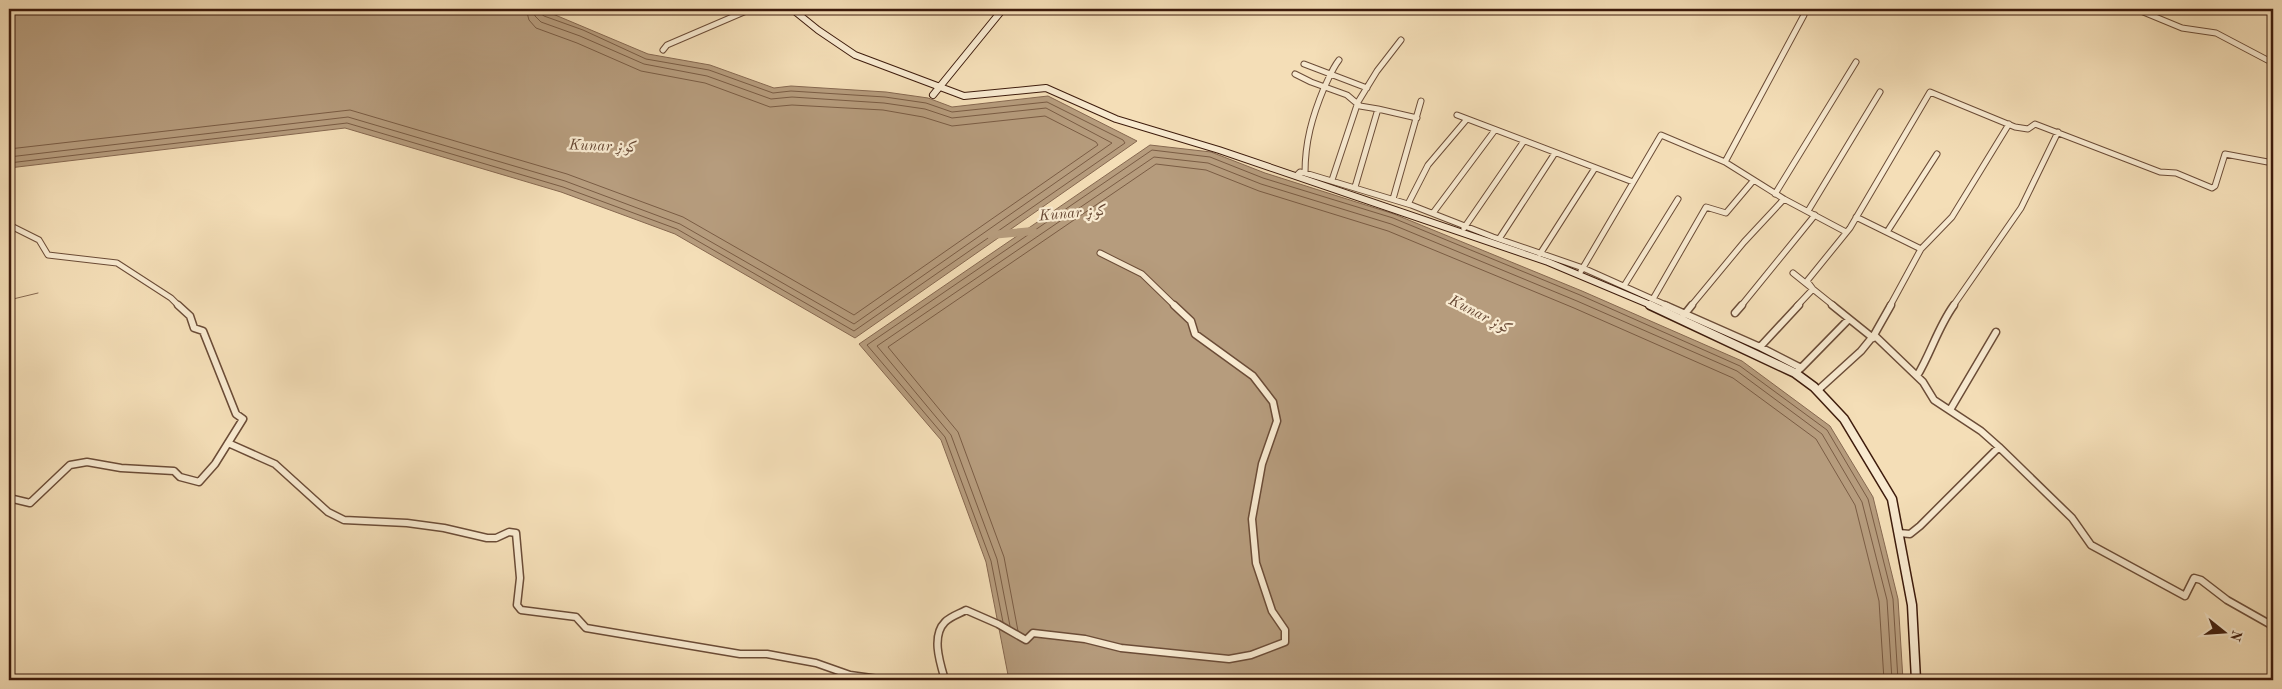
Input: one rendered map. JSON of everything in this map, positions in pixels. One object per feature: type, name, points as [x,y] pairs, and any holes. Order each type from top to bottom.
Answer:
[{"type":"street","points":[[662,50],[667,45],[752,9]]},
{"type":"street","points":[[792,9],[818,30],[855,55],[964,96],[1046,88],[1116,119],[1499,239],[1540,254],[1683,316],[1798,371]]},
{"type":"street","points":[[933,95],[1003,9]]},
{"type":"street","points":[[1725,162],[1783,57],[1804,15],[1804,9]]},
{"type":"street","points":[[2136,9],[2182,28],[2216,33],[2273,62]]},
{"type":"street","points":[[1332,180],[1358,102],[1401,40]]},
{"type":"street","points":[[1306,173],[1305,141],[1313,112],[1329,74],[1339,60]]},
{"type":"street","points":[[1776,194],[1856,62]]},
{"type":"street","points":[[1304,64],[1367,88]]},
{"type":"street","points":[[1295,74],[1301,79],[1325,86],[1358,102],[1360,106],[1417,118]]},
{"type":"street","points":[[1808,211],[1880,92]]},
{"type":"street","points":[[1813,289],[1807,281],[1856,217],[1930,92],[2026,130],[2030,129],[2033,124],[2160,172],[2176,173],[2212,188],[2215,186],[2225,154],[2273,163]]},
{"type":"street","points":[[1393,199],[1421,101]]},
{"type":"street","points":[[1355,187],[1378,109]]},
{"type":"street","points":[[1457,115],[1633,182]]},
{"type":"street","points":[[1408,204],[1428,165],[1467,119]]},
{"type":"street","points":[[1817,390],[1861,351],[1873,337],[1921,249],[1952,217],[2009,124]]},
{"type":"street","points":[[1433,213],[1495,130]]},
{"type":"street","points":[[1917,376],[1928,358],[1941,323],[2021,208],[2058,132]]},
{"type":"street","points":[[1581,271],[1661,134],[1725,162],[1784,199],[1846,232]]},
{"type":"street","points":[[1463,229],[1524,141]]},
{"type":"street","points":[[1499,239],[1555,153]]},
{"type":"street","points":[[1887,232],[1937,154]]},
{"type":"street","points":[[1540,254],[1595,168]]},
{"type":"street","points":[[1296,176],[1300,172],[1306,173],[1408,204],[1433,213],[1463,229],[1548,262],[1624,286],[1653,299],[1683,316],[1760,347],[1798,371],[1844,418],[1892,499],[1912,605],[1916,680]]},
{"type":"street","points":[[1653,299],[1706,207],[1726,213],[1753,181]]},
{"type":"street","points":[[1624,286],[1678,199]]},
{"type":"street","points":[[1683,316],[1744,242],[1784,199]]},
{"type":"street","points":[[1735,313],[1815,215]]},
{"type":"street","points":[[1856,217],[1921,249]]},
{"type":"street","points":[[9,225],[40,240],[48,254],[117,263],[171,298],[190,316],[194,328],[203,331],[236,414],[243,419],[215,464],[199,482],[180,477],[174,471],[121,468],[88,462],[70,465],[30,503],[9,498]]},
{"type":"street","points":[[945,680],[938,654],[938,631],[944,622],[966,610],[998,624],[1026,640],[1033,633],[1085,639],[1121,648],[1229,659],[1251,655],[1285,642],[1285,630],[1272,611],[1256,563],[1252,519],[1262,464],[1277,422],[1273,402],[1253,376],[1195,334],[1191,321],[1142,274],[1100,253]]},
{"type":"street","points":[[1793,273],[1873,337],[1917,376],[1934,400],[1981,431],[1999,447],[2072,518],[2091,545],[2185,596],[2194,578],[2201,580],[2227,600],[2273,626]]},
{"type":"street","points":[[1760,347],[1813,289]]},
{"type":"street","points":[[1798,371],[1849,319]]},
{"type":"street","points":[[1950,410],[1996,332]]},
{"type":"street","points":[[228,442],[262,456],[275,464],[328,512],[344,520],[406,522],[487,538],[496,538],[510,532],[516,533],[520,578],[517,605],[521,610],[576,617],[586,628],[740,654],[767,654],[816,663],[850,675],[886,680]]},
{"type":"street","points":[[1899,533],[1910,534],[1920,526],[1999,447]]},
{"type":"water","points":[[9,9],[541,9],[648,54],[710,65],[774,88],[791,86],[886,92],[928,98],[952,107],[1048,96],[1137,141],[855,338],[675,234],[561,192],[345,128],[9,168]]},
{"type":"water","points":[[1150,145],[1211,152],[1265,173],[1394,214],[1582,291],[1742,361],[1830,426],[1873,497],[1898,599],[1903,680],[1009,680],[986,562],[941,440],[859,344]]},
{"type":"waterway","name":"Kunar کونړ","points":[[991,235],[1033,231]]},
{"type":"waterway","points":[[9,300],[38,293]]}]
